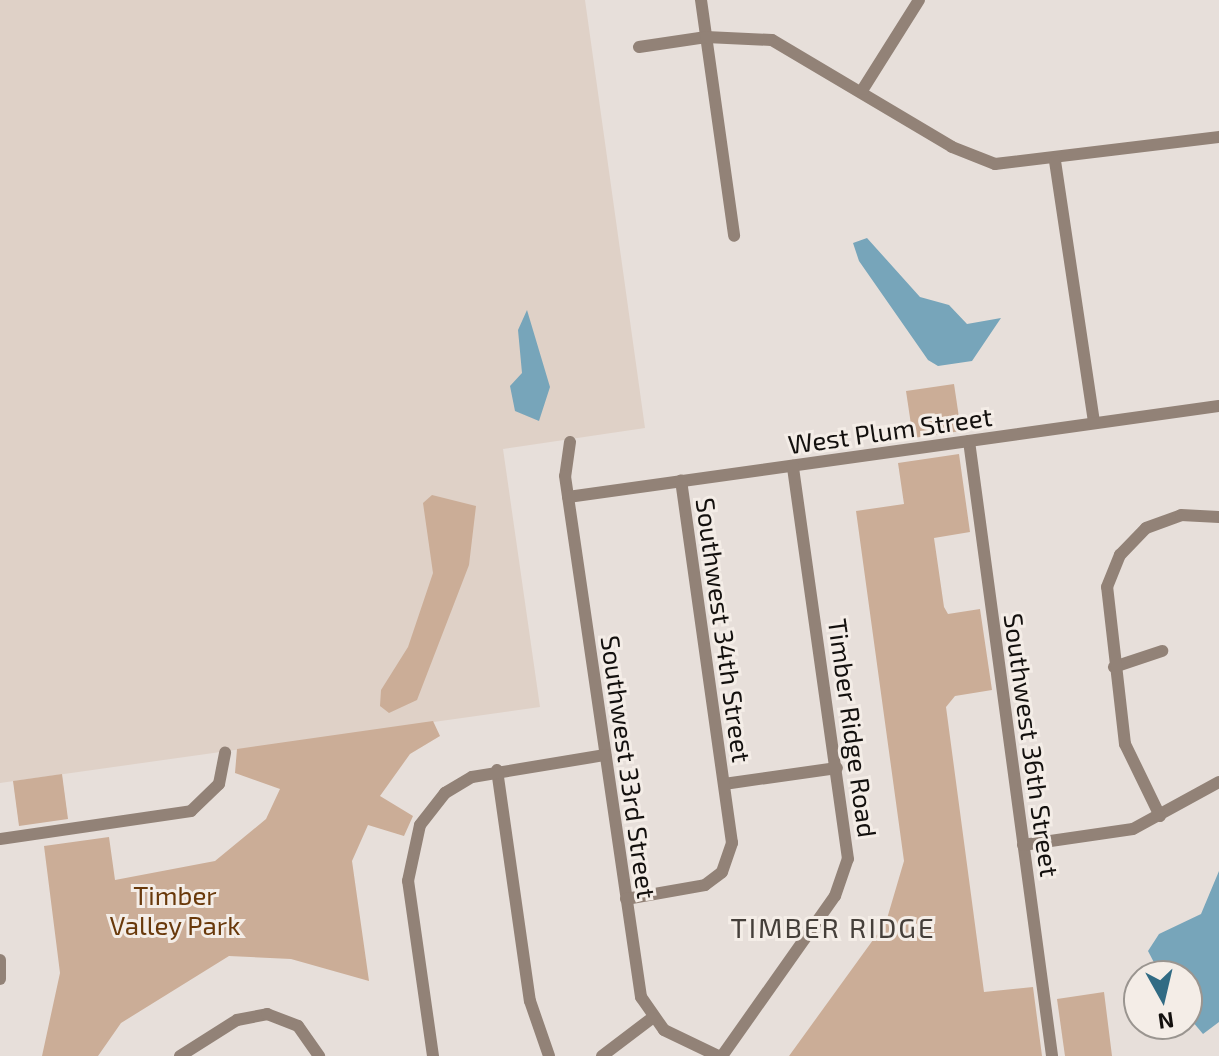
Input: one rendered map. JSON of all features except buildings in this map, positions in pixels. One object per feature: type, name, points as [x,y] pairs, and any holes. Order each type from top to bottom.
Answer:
[{"type":"street","points":[[701,0],[734,236]]},
{"type":"street","points":[[863,89],[919,0]]},
{"type":"street","points":[[639,47],[706,37],[772,40],[863,89],[984,161],[1055,161],[1219,137]]},
{"type":"street","points":[[1055,161],[1094,423]]},
{"type":"street","name":"West Plum Street","points":[[568,497],[1219,406]]},
{"type":"street","name":"Southwest 36th Street","points":[[969,441],[1052,1056]]},
{"type":"street","name":"Southwest 33rd Street","points":[[570,442],[568,497],[641,997],[652,1018]]},
{"type":"street","name":"Timber Ridge Road","points":[[720,1056],[841,885],[848,845],[793,466]]},
{"type":"street","name":"Southwest 34th Street","points":[[626,899],[695,889],[722,872],[732,843],[681,481]]},
{"type":"street","points":[[1160,816],[1127,755],[1107,595],[1124,548],[1163,520],[1219,517]]},
{"type":"street","points":[[1114,667],[1162,651]]},
{"type":"street","points":[[0,839],[191,811],[219,784],[225,753]]},
{"type":"street","points":[[433,1056],[409,854],[437,801],[497,770],[605,755]]},
{"type":"street","points":[[724,784],[837,768]]},
{"type":"street","points":[[497,770],[530,1001],[549,1056]]},
{"type":"street","points":[[1023,845],[1122,831],[1160,816],[1219,782]]},
{"type":"street","points":[[0,960],[0,979]]},
{"type":"street","points":[[180,1056],[248,1016],[289,1020],[319,1056]]},
{"type":"street","points":[[602,1056],[652,1018],[720,1056]]},
{"type":"shaded area","points":[[0,0],[585,0],[645,428],[503,449],[540,707],[0,783]]},
{"type":"green space","points":[[954,384],[961,431],[913,438],[906,391]]},
{"type":"green space","points":[[959,454],[970,532],[934,538],[944,607],[948,614],[980,609],[992,690],[955,696],[946,707],[984,992],[1033,987],[1042,1056],[789,1056],[886,922],[904,861],[856,511],[904,504],[898,463]]},
{"type":"green space","points":[[432,495],[476,506],[469,565],[417,700],[389,713],[380,706],[381,690],[408,647],[433,573],[423,503]]},
{"type":"green space","name":"Timber Valley Park","points":[[433,721],[440,736],[410,754],[380,796],[413,816],[404,836],[368,825],[352,861],[369,981],[291,959],[229,956],[121,1023],[98,1056],[42,1056],[60,973],[44,846],[109,837],[115,880],[215,861],[266,819],[280,789],[235,773],[237,749]]},
{"type":"green space","points":[[62,774],[68,819],[19,826],[13,781]]},
{"type":"green space","points":[[1104,992],[1112,1056],[1065,1056],[1057,999]]},
{"type":"water","points":[[867,238],[920,297],[949,305],[967,324],[1001,318],[972,361],[938,366],[928,360],[859,261],[853,243]]},
{"type":"water","points":[[527,310],[550,387],[539,421],[515,411],[510,386],[522,373],[518,330]]},
{"type":"water","points":[[1219,871],[1219,1022],[1203,1034],[1203,960],[1153,960],[1148,951],[1159,934],[1201,914]]},
{"type":"district","name":"TIMBER RIDGE","points":[[833,927]]}]
